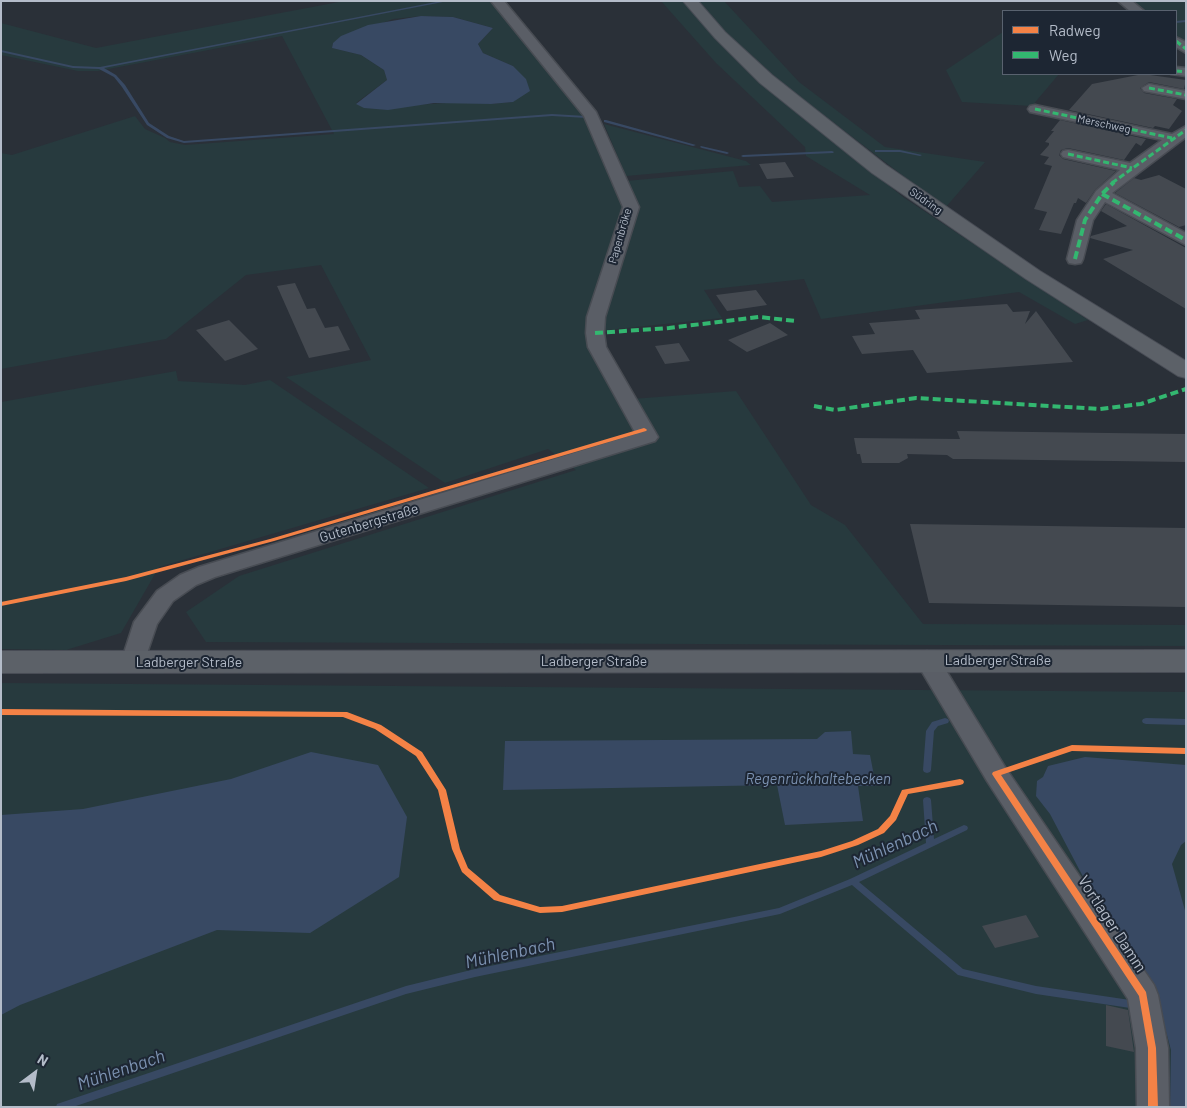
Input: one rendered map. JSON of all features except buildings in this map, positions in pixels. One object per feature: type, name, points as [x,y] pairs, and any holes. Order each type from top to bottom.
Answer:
[{"type":"main road","name":"Südring","points":[[690,1],[720,35],[766,79],[879,169],[1033,275],[1186,371]]},
{"type":"main road","name":"Ladberger Straße","points":[[1,662],[1186,661]]},
{"type":"street","name":"Papenbröke","points":[[497,1],[591,115],[630,207],[596,317],[595,333],[598,347],[648,437]]},
{"type":"street","points":[[1124,1],[1137,10]]},
{"type":"street","points":[[1149,88],[1186,95]]},
{"type":"street","name":"Merschweg","points":[[1035,109],[1172,138]]},
{"type":"street","points":[[1075,259],[1085,220],[1112,182],[1172,138],[1186,130]]},
{"type":"street","points":[[1068,154],[1132,168]]},
{"type":"street","points":[[1102,194],[1186,240]]},
{"type":"street","name":"Gutenbergstraße","points":[[133,662],[146,622],[165,596],[188,580],[207,572],[648,437]]},
{"type":"street","name":"Vortlager Damm","points":[[927,660],[996,774],[1143,996],[1152,1048],[1153,1107]]},
{"type":"green space","points":[[344,1],[490,1],[583,114],[623,207],[587,317],[588,348],[619,400],[736,391],[811,505],[845,525],[923,624],[1186,625],[1186,646],[206,642],[186,612],[239,576],[576,470],[548,449],[445,483],[286,377],[371,360],[321,265],[246,275],[166,339],[1,369],[1,153],[12,155],[135,116],[145,129],[170,142],[185,145],[334,134],[282,36],[98,71],[78,71],[1,55],[1,23],[96,48]],"holes":[[[421,16],[453,17],[493,28],[478,44],[483,53],[513,66],[529,90],[512,102],[491,104],[463,102],[413,105],[356,103],[387,80],[384,70],[361,55],[332,48],[333,43],[393,19]]]},
{"type":"green space","points":[[661,1],[683,1],[738,62],[903,197],[1088,320],[1075,324],[1019,292],[821,319],[804,279],[704,290],[722,318],[598,331],[637,207],[626,181],[733,171],[739,187],[760,186],[772,202],[870,195],[806,156],[805,147],[716,63]]},
{"type":"green space","points":[[698,1],[724,1],[799,82],[885,147],[985,162],[945,208],[782,83],[727,34]]},
{"type":"green space","points":[[1133,1],[1186,1],[1186,43],[1177,36],[1177,10],[1145,10]]},
{"type":"green space","points":[[1002,33],[1002,75],[1058,75],[1032,106],[962,102],[946,70]]},
{"type":"green space","points":[[604,124],[746,161],[751,165],[626,176]]},
{"type":"green space","points":[[176,371],[178,381],[245,385],[270,380],[429,488],[159,567],[121,633],[66,650],[1,649],[1,402]]},
{"type":"green space","points":[[1,683],[1186,692],[1186,1107],[1,1107]]},
{"type":"water","points":[[421,16],[453,17],[493,28],[478,44],[483,53],[513,66],[526,79],[530,91],[513,102],[491,104],[434,103],[388,110],[364,108],[356,104],[387,80],[384,70],[361,55],[332,48],[333,43],[341,36],[368,25]]},
{"type":"water","name":"Regenrückhaltebecken","points":[[851,731],[853,754],[870,755],[876,786],[858,786],[863,821],[785,825],[777,785],[503,790],[505,741],[817,739],[825,732]]},
{"type":"water","points":[[311,752],[378,765],[407,817],[399,877],[310,933],[217,930],[20,1005],[1,1015],[1,815],[83,809],[231,779]]},
{"type":"water","points":[[1085,757],[1186,765],[1186,841],[1181,845],[1172,864],[1186,914],[1186,1107],[1170,1107],[1171,1050],[1160,1009],[1099,907],[1050,814],[1036,796],[1037,781],[1043,777],[1048,766]]},
{"type":"waterway","points":[[100,68],[447,1]]},
{"type":"waterway","points":[[1177,22],[1186,21]]},
{"type":"waterway","points":[[1,51],[73,67],[100,68]]},
{"type":"waterway","points":[[100,68],[115,76],[124,86],[148,124],[168,137],[184,142],[552,115],[586,117]]},
{"type":"waterway","points":[[605,121],[694,145]]},
{"type":"waterway","points":[[702,147],[727,153]]},
{"type":"waterway","points":[[876,151],[900,151],[920,155]]},
{"type":"waterway","points":[[743,156],[832,152]]},
{"type":"waterway","points":[[927,770],[930,731],[935,724],[945,721]]},
{"type":"waterway","points":[[1146,721],[1186,722]]},
{"type":"waterway","points":[[927,800],[930,843]]},
{"type":"waterway","name":"Mühlenbach","points":[[853,881],[964,828]]},
{"type":"waterway","name":"Mühlenbach","points":[[60,1107],[406,990],[475,973],[780,911],[853,881]]},
{"type":"waterway","points":[[853,881],[961,972],[1036,990],[1130,1004]]},
{"type":"marked path","points":[[1177,42],[1186,49]]},
{"type":"marked path","points":[[1177,71],[1186,72]]},
{"type":"marked path","points":[[1149,88],[1186,95]]},
{"type":"marked path","points":[[1035,109],[1172,138]]},
{"type":"marked path","points":[[1075,259],[1085,220],[1102,194],[1112,183],[1186,130]]},
{"type":"marked path","points":[[1068,154],[1132,168]]},
{"type":"marked path","points":[[1102,194],[1186,240]]},
{"type":"marked path","points":[[595,333],[669,328],[759,317],[796,321]]},
{"type":"marked path","points":[[814,406],[835,410],[916,398],[1100,409],[1141,404],[1186,389]]},
{"type":"cycle path","points":[[1,604],[126,579],[272,540],[644,430]]},
{"type":"cycle path","points":[[1,712],[344,714],[378,727],[419,754],[442,790],[456,849],[465,870],[497,898],[540,910],[562,909],[821,854],[855,843],[881,831],[893,818],[905,792],[960,782]]},
{"type":"cycle path","points":[[1153,1107],[1152,1048],[1143,995],[996,774],[1072,748],[1186,751]]}]
